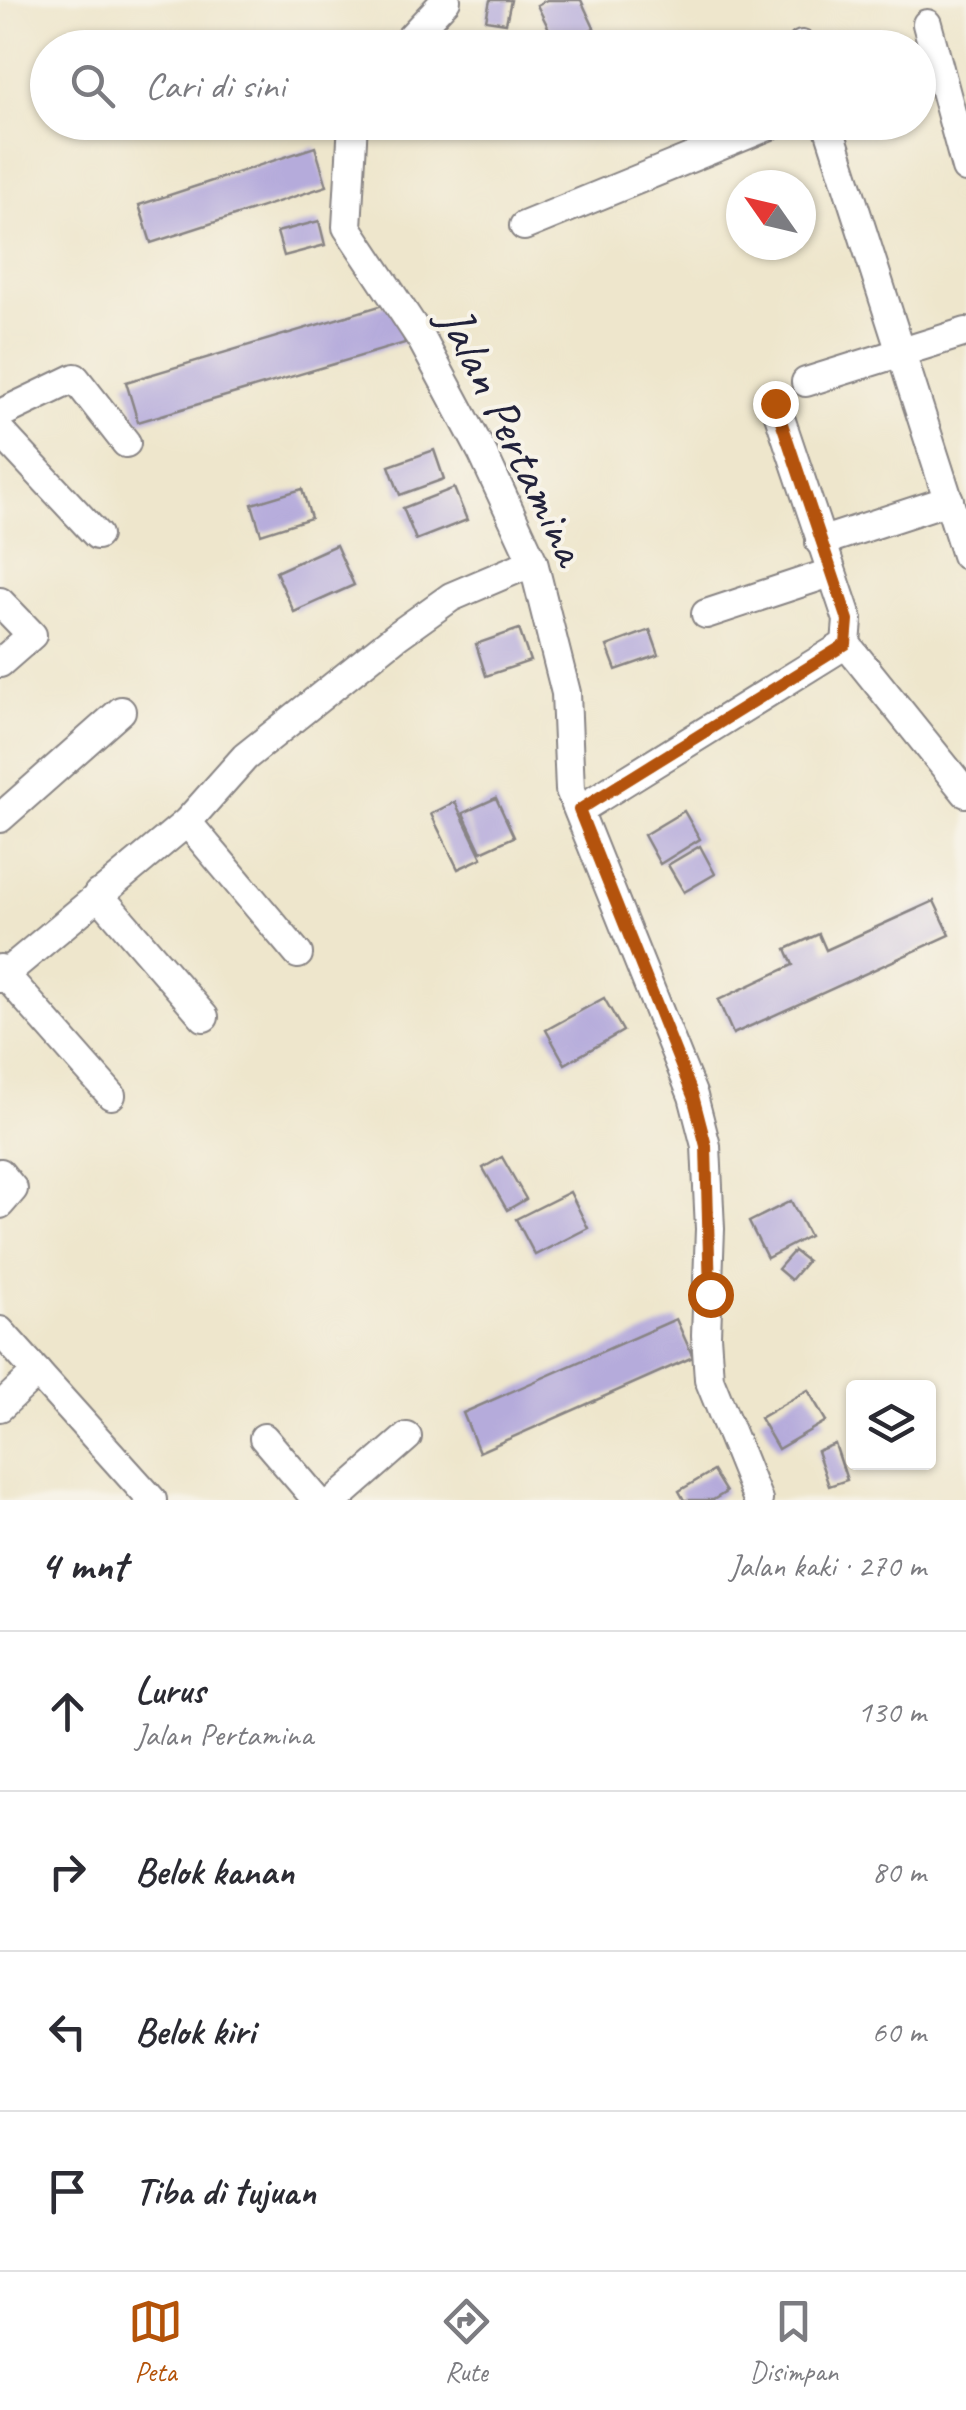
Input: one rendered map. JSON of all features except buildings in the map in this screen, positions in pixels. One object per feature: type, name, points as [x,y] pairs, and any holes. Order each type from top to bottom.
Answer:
[{"type":"street","points":[[418,30],[446,0]]},
{"type":"street","points":[[926,24],[928,30]]},
{"type":"street","points":[[936,60],[966,168]]},
{"type":"street","name":"Jalan Pertamina","points":[[353,140],[347,227],[422,340],[483,454],[533,562],[566,694],[570,790],[693,1096],[707,1162],[709,1379],[758,1500]]},
{"type":"street","points":[[524,226],[734,140]]},
{"type":"street","points":[[833,140],[966,555]]},
{"type":"street","points":[[806,382],[966,332]]},
{"type":"street","points":[[0,414],[75,378],[126,443]]},
{"type":"street","points":[[775,403],[848,620],[846,644],[966,793]]},
{"type":"street","points":[[0,431],[97,535]]},
{"type":"street","points":[[820,542],[948,500]]},
{"type":"street","points":[[111,1094],[1,974],[188,822],[246,757],[398,635],[451,597],[533,562]]},
{"type":"street","points":[[706,614],[830,573]]},
{"type":"street","points":[[0,602],[32,635],[0,663]]},
{"type":"street","points":[[579,810],[846,644]]},
{"type":"street","points":[[0,818],[121,711]]},
{"type":"street","points":[[188,822],[298,954]]},
{"type":"street","points":[[98,894],[204,1017]]},
{"type":"street","points":[[0,1174],[14,1189],[0,1204]]},
{"type":"street","points":[[0,1331],[152,1500]]},
{"type":"street","points":[[0,1408],[37,1372]]},
{"type":"street","points":[[335,1500],[407,1437]]},
{"type":"street","points":[[264,1438],[316,1500]]},
{"type":"route","points":[[710,1294],[706,1146],[693,1096],[579,810],[846,644],[848,620],[775,403]]}]
